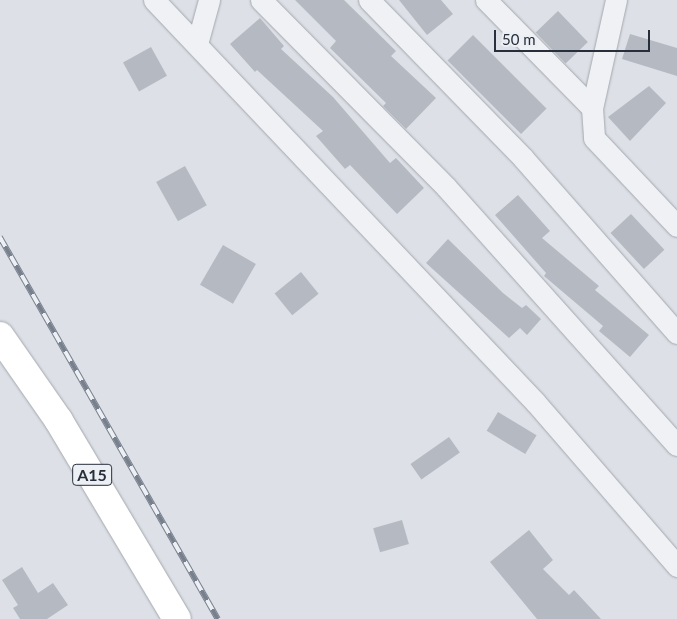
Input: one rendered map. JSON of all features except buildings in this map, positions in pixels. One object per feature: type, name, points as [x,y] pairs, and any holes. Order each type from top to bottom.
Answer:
[{"type":"highway","name":"A15","points":[[0,336],[59,421],[177,619]]},
{"type":"street","points":[[154,0],[536,403],[677,566]]},
{"type":"street","points":[[197,44],[209,0]]},
{"type":"street","points":[[261,0],[446,187],[677,445]]},
{"type":"street","points":[[370,0],[523,158],[677,333]]},
{"type":"street","points":[[486,0],[592,108]]},
{"type":"street","points":[[616,0],[592,108],[594,138],[677,226]]},
{"type":"railway","points":[[0,237],[218,619]]}]
